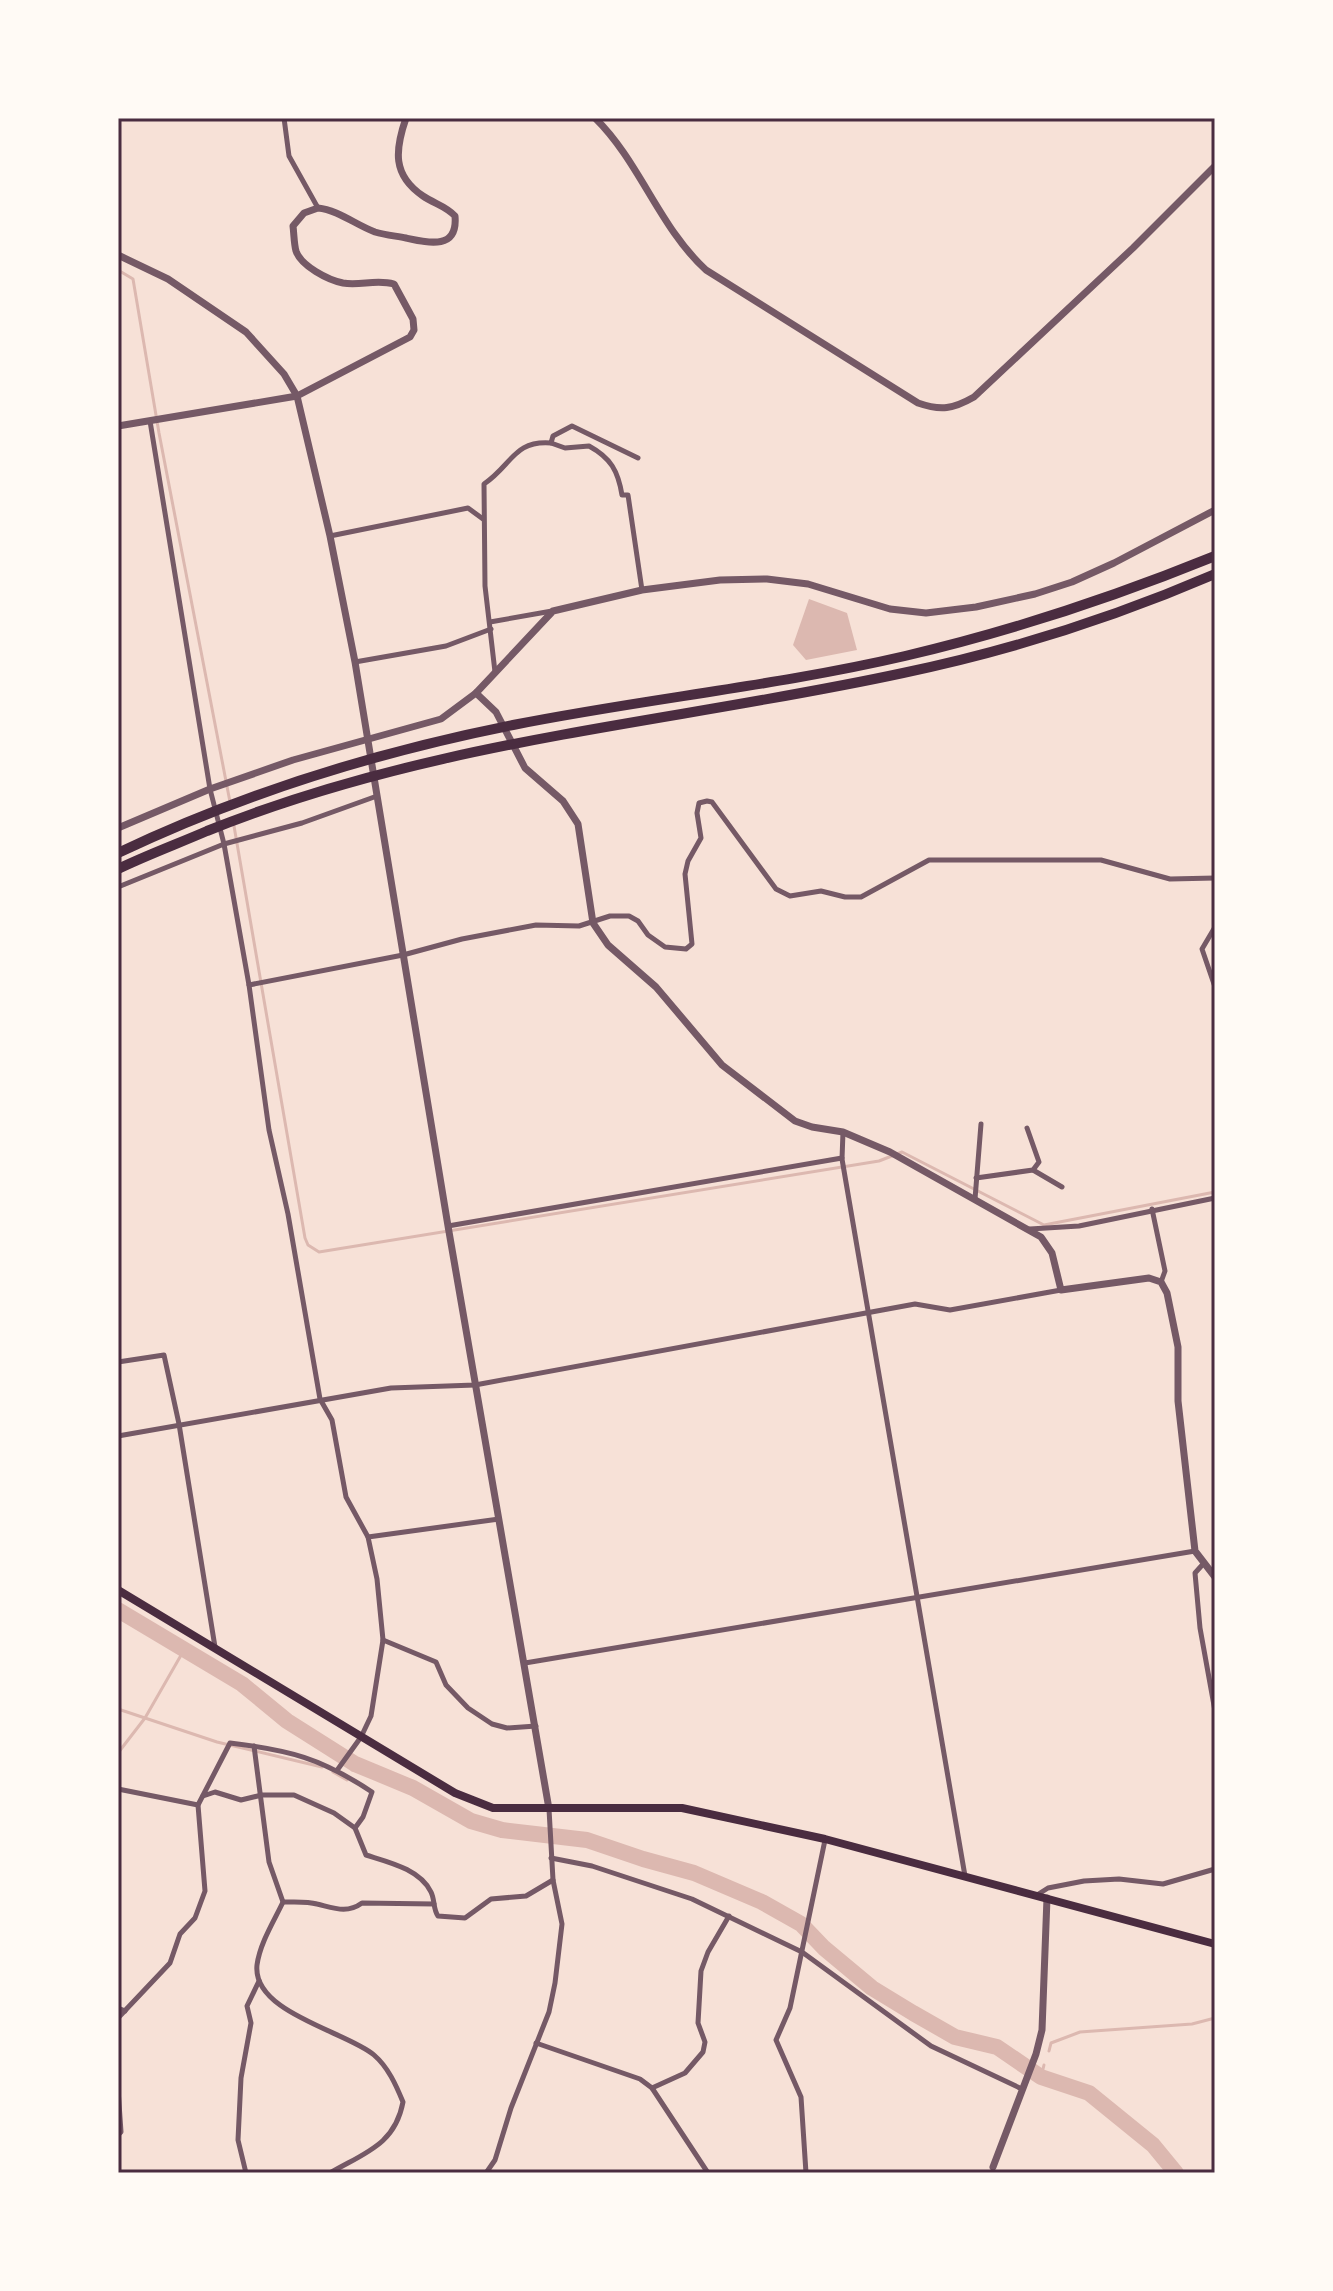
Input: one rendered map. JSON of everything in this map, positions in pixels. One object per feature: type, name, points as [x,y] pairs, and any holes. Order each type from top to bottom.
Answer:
[{"type":"highway","points":[[118,853],[229,805],[315,775],[386,755],[514,725],[903,657],[1034,622],[1215,556]]},
{"type":"highway","points":[[118,869],[223,825],[336,785],[519,741],[907,673],[1081,624],[1215,574]]},
{"type":"main road","points":[[118,1590],[359,1739],[455,1793],[493,1808],[682,1808],[825,1839],[1215,1944]]},
{"type":"street","points":[[284,118],[289,156],[318,208],[377,233],[434,243],[445,241],[456,226],[455,216],[447,207],[424,196],[404,176],[396,154],[406,118]]},
{"type":"street","points":[[595,118],[690,256],[706,270],[918,403],[937,409],[955,407],[974,397],[1215,166]]},
{"type":"street","points":[[118,426],[297,396],[400,344],[414,330],[413,319],[394,284],[383,281],[342,283],[306,265],[296,253],[293,226],[304,213],[318,208]]},
{"type":"street","points":[[118,255],[168,279],[246,332],[284,374],[297,396],[330,536],[355,662],[450,1239],[536,1726],[549,1809],[553,1880],[562,1924],[549,2012],[511,2108],[495,2160],[486,2173]]},
{"type":"street","points":[[150,421],[210,789],[227,843],[252,984],[269,1130],[288,1214],[320,1399],[332,1420],[346,1497],[368,1537],[377,1579],[383,1640],[371,1716],[338,1769]]},
{"type":"street","points":[[551,443],[553,436],[572,426],[638,458]]},
{"type":"street","points":[[495,672],[485,586],[484,484],[497,476],[523,446],[534,442],[565,448],[589,446],[612,463],[619,475],[622,495],[628,495],[642,590]]},
{"type":"street","points":[[330,536],[468,508],[483,519]]},
{"type":"street","points":[[490,622],[642,590],[720,580],[767,579],[808,584],[890,609],[926,613],[976,607],[1072,582],[1215,510]]},
{"type":"street","points":[[118,828],[210,789],[293,760],[441,719],[476,693],[553,611]]},
{"type":"street","points":[[355,662],[446,646],[491,629]]},
{"type":"street","points":[[476,693],[496,712],[525,768],[563,801],[578,824],[593,923],[608,945],[656,987],[722,1065],[795,1121],[843,1132],[890,1152],[1029,1229],[1041,1237],[1052,1253],[1061,1290]]},
{"type":"street","points":[[118,887],[227,843],[302,823],[377,796]]},
{"type":"street","points":[[252,984],[403,955],[462,939],[536,925],[579,926],[610,916],[629,916],[665,947],[686,949],[692,944],[685,874],[688,861],[701,838],[697,813],[699,803],[707,801],[712,802],[727,819],[776,889],[790,896],[821,891],[861,897],[929,860],[1101,860],[1170,879],[1215,878]]},
{"type":"street","points":[[1215,927],[1202,949],[1215,987]]},
{"type":"street","points":[[975,1198],[981,1124]]},
{"type":"street","points":[[1027,1128],[1039,1162],[1033,1170]]},
{"type":"street","points":[[843,1132],[842,1159],[965,1876]]},
{"type":"street","points":[[448,1226],[842,1159]]},
{"type":"street","points":[[976,1181],[1033,1170],[1062,1187]]},
{"type":"street","points":[[1029,1229],[1079,1226],[1215,1198]]},
{"type":"street","points":[[1152,1209],[1165,1271],[1161,1282]]},
{"type":"street","points":[[118,1436],[391,1388],[475,1385],[915,1304],[950,1310],[1149,1278],[1161,1282],[1167,1293],[1178,1347],[1178,1401],[1195,1551],[1215,1577]]},
{"type":"street","points":[[118,1362],[164,1355],[179,1424],[215,1651]]},
{"type":"street","points":[[368,1537],[499,1519]]},
{"type":"street","points":[[525,1663],[1195,1551]]},
{"type":"street","points":[[1204,1563],[1195,1573],[1200,1628],[1215,1711]]},
{"type":"street","points":[[383,1640],[436,1662],[446,1685],[468,1708],[492,1724],[507,1728],[536,1726]]},
{"type":"street","points":[[118,2018],[170,1963],[180,1934],[195,1918],[205,1891],[198,1805],[230,1743],[282,1749],[338,1769],[372,1792],[363,1817],[355,1828]]},
{"type":"street","points":[[254,1746],[269,1862],[283,1902],[260,1952],[257,1968],[259,1981],[281,2005],[307,2022],[372,2053],[387,2069],[403,2102],[393,2132],[387,2138],[330,2173]]},
{"type":"street","points":[[118,1789],[198,1805]]},
{"type":"street","points":[[202,1797],[215,1792],[241,1800],[262,1795],[294,1795],[334,1813],[355,1828],[366,1855],[412,1873],[431,1891],[438,1916],[465,1918],[491,1899],[526,1896],[553,1880]]},
{"type":"street","points":[[806,2173],[801,2097],[776,2040],[790,2008],[825,1839]]},
{"type":"street","points":[[551,1858],[592,1866],[681,1895],[729,1916],[802,1952],[931,2046],[1022,2087]]},
{"type":"street","points":[[1037,1896],[1048,1888],[1084,1881],[1119,1879],[1163,1884],[1215,1869]]},
{"type":"street","points":[[993,2171],[1042,2030],[1047,1898]]},
{"type":"street","points":[[283,1902],[316,1903],[330,1909],[353,1909],[362,1903],[434,1904]]},
{"type":"street","points":[[652,2088],[685,2073],[703,2052],[705,2042],[698,2023],[701,1971],[729,1916]]},
{"type":"street","points":[[246,2173],[238,2140],[241,2078],[251,2023],[247,2006],[259,1981]]},
{"type":"street","points":[[118,2008],[125,2011]]},
{"type":"street","points":[[536,2043],[640,2079],[652,2088],[708,2173]]},
{"type":"street","points":[[118,2089],[121,2132],[118,2135]]},
{"type":"shaded area","points":[[809,599],[847,613],[857,650],[806,660],[793,645]]},
{"type":"waterway","points":[[118,270],[133,279],[159,433],[230,802]]},
{"type":"waterway","points":[[234,826],[305,1238],[308,1245],[319,1252],[879,1161],[902,1152],[1044,1225],[1215,1192]]},
{"type":"waterway","points":[[118,1610],[242,1684],[287,1721],[355,1764],[413,1788],[471,1821],[502,1830],[587,1840],[694,1873],[762,1902],[801,1924],[824,1948],[872,1988],[913,2013],[955,2037],[997,2047],[1041,2077],[1089,2093],[1153,2145],[1176,2173]]},
{"type":"waterway","points":[[118,1753],[145,1718],[184,1650]]},
{"type":"waterway","points":[[118,1709],[217,1742],[322,1767]]},
{"type":"waterway","points":[[352,1770],[355,1764]]},
{"type":"waterway","points":[[333,1772],[347,1780]]},
{"type":"waterway","points":[[1049,2051],[1051,2043],[1080,2032],[1192,2024],[1215,2018]]},
{"type":"waterway","points":[[1041,2077],[1044,2065]]}]
